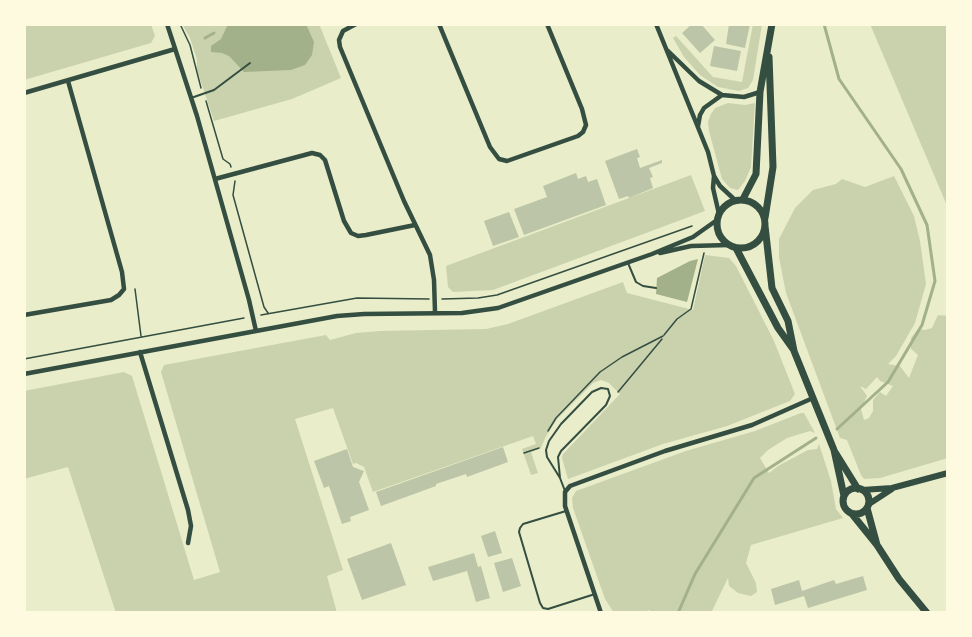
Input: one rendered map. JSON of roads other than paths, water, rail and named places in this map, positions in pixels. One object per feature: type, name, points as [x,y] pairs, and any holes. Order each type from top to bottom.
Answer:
[{"type":"main road","points":[[739,200],[756,174],[760,92],[772,24]]},
{"type":"main road","points":[[732,247],[752,246],[763,234],[773,167],[771,70],[768,54]]},
{"type":"main road","points":[[794,351],[778,328],[732,247],[718,233],[718,217],[728,203],[739,200],[757,205],[765,222],[772,288],[788,321],[794,351],[834,450],[844,496],[843,505],[877,545],[890,568],[927,613]]},
{"type":"main road","points":[[834,450],[860,489],[868,496],[868,506],[877,545]]},
{"type":"main road","points":[[844,496],[850,490],[860,489]]},
{"type":"main road","points":[[852,514],[860,513],[868,506]]},
{"type":"street","points":[[167,24],[215,179],[256,331]]},
{"type":"street","points":[[356,24],[343,31],[339,40],[340,47],[415,225],[430,255],[433,267],[435,312]]},
{"type":"street","points":[[439,24],[490,147],[499,159],[507,161],[578,136],[586,125],[582,109],[547,24]]},
{"type":"street","points":[[656,24],[698,126],[714,176],[720,186],[739,200]]},
{"type":"street","points":[[24,93],[175,49]]},
{"type":"street","points":[[666,49],[699,81],[722,95],[744,97],[760,92]]},
{"type":"street","points":[[24,315],[111,300],[124,289],[123,272],[68,81]]},
{"type":"street","points":[[698,126],[704,108],[722,95]]},
{"type":"street","points":[[215,179],[312,153],[320,155],[325,160],[344,221],[351,233],[366,236],[415,225]]},
{"type":"street","points":[[24,374],[351,314],[480,312],[498,308],[628,263],[693,237],[718,217],[713,188],[714,176]]},
{"type":"street","points":[[652,254],[691,246],[732,247]]},
{"type":"street","points":[[140,352],[188,510],[191,526],[188,543]]},
{"type":"street","points":[[601,613],[566,511],[565,492],[578,482],[752,425],[813,398]]},
{"type":"street","points":[[860,489],[892,488],[948,473]]},
{"type":"street","points":[[868,506],[892,488]]},
{"type":"lane","points":[[191,98],[214,90],[250,63]]},
{"type":"lane","points":[[628,263],[636,282],[656,288]]},
{"type":"lane","points":[[560,478],[558,457],[561,451],[606,405],[610,396],[608,389],[601,388],[592,392],[561,424],[549,441],[546,450],[547,458],[560,478],[565,492]]},
{"type":"lane","points":[[566,511],[523,524],[520,528],[519,532],[540,603],[543,608],[548,609],[595,594]]},
{"type":"waterway","points":[[824,24],[839,79],[901,169],[927,225],[935,281],[922,325],[888,382],[837,429]]},
{"type":"waterway","points":[[205,38],[214,33]]},
{"type":"waterway","points":[[678,613],[695,574],[754,478],[816,438]]}]
